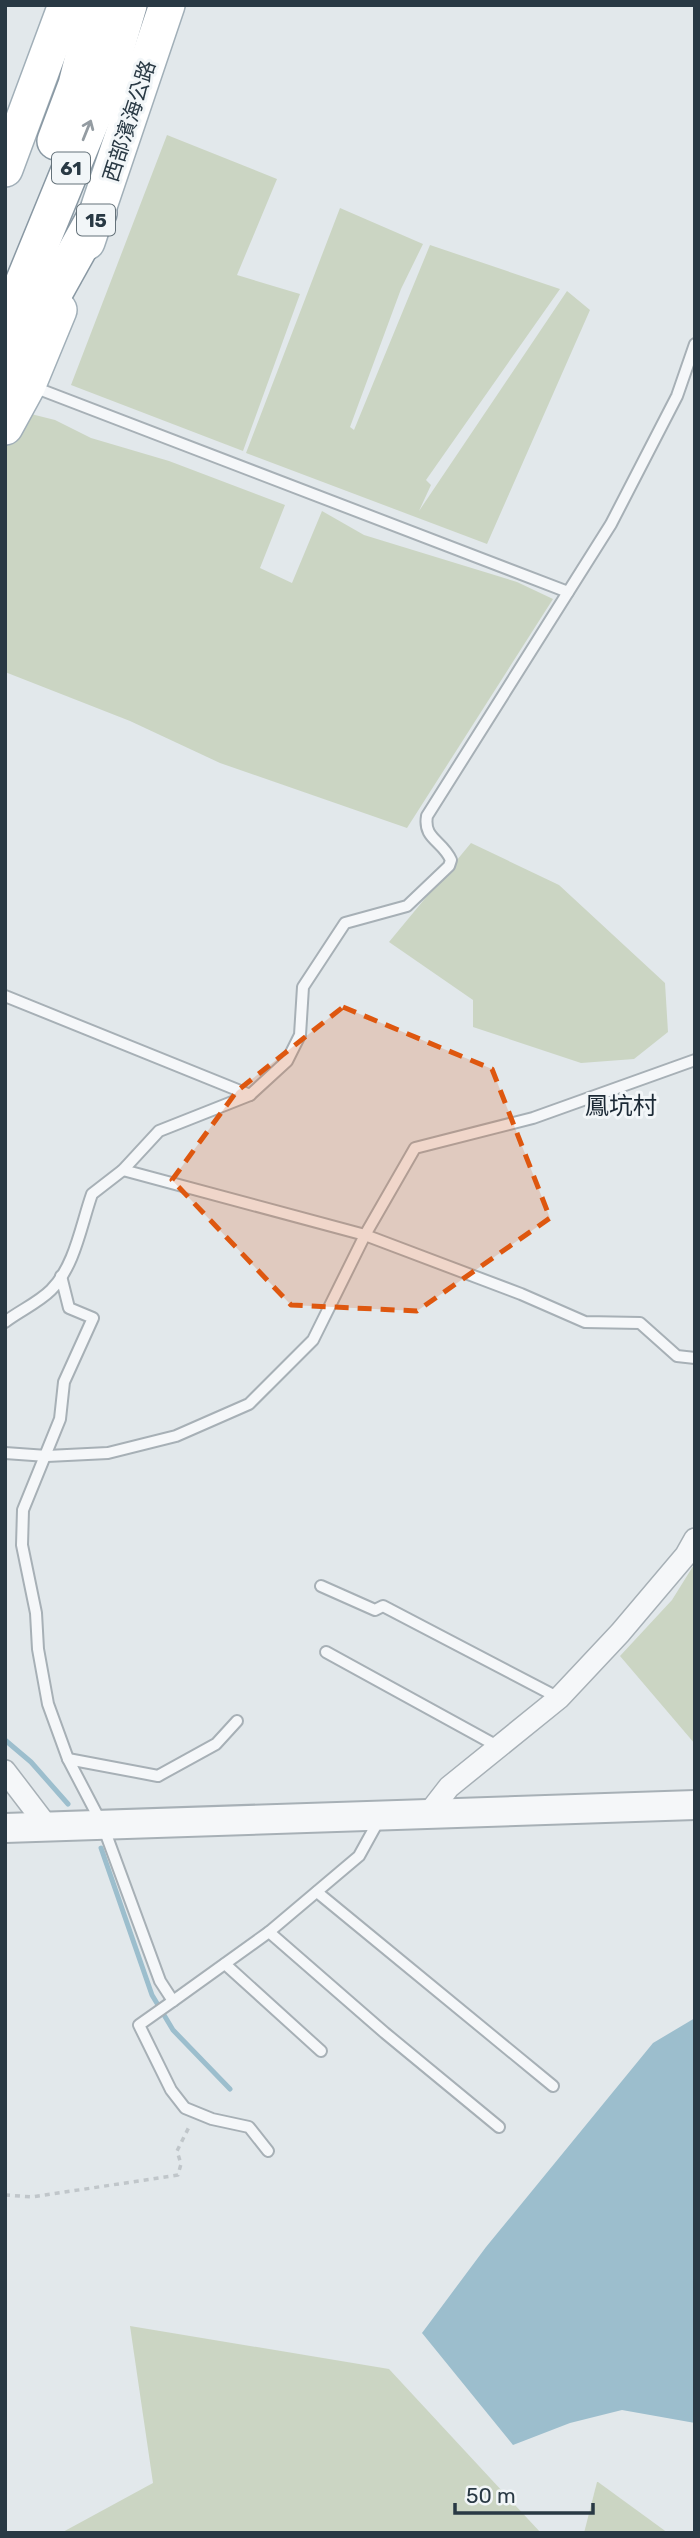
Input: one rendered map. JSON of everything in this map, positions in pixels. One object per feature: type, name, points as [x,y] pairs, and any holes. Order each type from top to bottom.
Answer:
[{"type":"highway","name":"61","points":[[5,276],[77,85],[97,5]]},
{"type":"highway","name":"61","points":[[5,329],[103,90],[128,5]]},
{"type":"highway","points":[[17,382],[98,213]]},
{"type":"main road","points":[[5,169],[66,5]]},
{"type":"main road","name":"西部濱海公路","points":[[98,213],[167,5]]},
{"type":"main road","points":[[5,427],[17,382]]},
{"type":"street","points":[[428,1814],[449,1787],[559,1699],[620,1633],[686,1555],[695,1539]]},
{"type":"street","points":[[5,1771],[47,1826]]},
{"type":"street","points":[[5,1828],[695,1805]]},
{"type":"lane","points":[[5,1322],[50,1291],[71,1258],[92,1194],[122,1170],[159,1131],[250,1095],[295,1050],[300,1035],[300,1000],[303,987],[336,932],[345,923],[358,918],[407,906],[449,866],[451,860],[445,848],[429,837],[426,831],[427,816],[611,524],[671,407],[695,344]]},
{"type":"lane","points":[[17,382],[568,592]]},
{"type":"lane","points":[[5,996],[250,1095]]},
{"type":"lane","points":[[5,1453],[47,1456],[108,1453],[176,1436],[249,1404],[313,1340],[365,1235],[415,1147],[533,1118],[695,1060]]},
{"type":"lane","points":[[122,1170],[365,1235],[522,1294],[585,1322],[640,1323],[677,1356],[695,1358]]},
{"type":"lane","points":[[61,1276],[69,1308],[93,1318],[64,1382],[60,1419],[23,1510],[22,1545],[36,1613],[37,1649],[48,1704],[68,1759],[103,1826],[160,1981],[173,2001]]},
{"type":"lane","points":[[321,1586],[375,1610],[383,1606],[559,1699]]},
{"type":"lane","points":[[326,1652],[499,1747]]},
{"type":"lane","points":[[68,1759],[158,1776],[216,1744],[237,1721]]},
{"type":"lane","points":[[268,2151],[249,2127],[184,2108],[171,2090],[139,2025],[270,1932],[359,1856],[381,1816]]},
{"type":"lane","points":[[317,1892],[552,2086]]},
{"type":"lane","points":[[270,1932],[385,2033],[499,2127]]},
{"type":"lane","points":[[225,1964],[321,2051]]},
{"type":"path","points":[[5,2195],[32,2197],[178,2175],[181,2164],[177,2151],[185,2132],[198,2114]]},
{"type":"highlighted area","points":[[343,1007],[492,1069],[550,1218],[417,1311],[291,1305],[172,1180],[237,1091]]},
{"type":"green space","points":[[167,135],[277,179],[237,275],[300,294],[243,451],[71,385]]},
{"type":"green space","points":[[340,208],[423,244],[401,289],[350,427],[354,430],[430,245],[560,289],[426,480],[431,485],[419,511],[567,291],[590,310],[487,544],[246,453]]},
{"type":"green space","points":[[19,411],[55,420],[91,438],[169,461],[285,505],[260,568],[292,583],[322,511],[364,535],[517,582],[553,599],[407,828],[220,763],[130,721],[5,672],[5,440]]},
{"type":"green space","points":[[471,843],[559,885],[665,983],[668,1032],[634,1059],[581,1063],[473,1027],[473,1000],[389,942]]},
{"type":"green space","points":[[695,1563],[695,1744],[620,1656],[672,1600]]},
{"type":"green space","points":[[130,2326],[389,2369],[541,2533],[61,2533],[153,2483]]},
{"type":"green space","points":[[598,2482],[668,2533],[584,2533]]},
{"type":"water","points":[[695,2018],[695,2423],[622,2410],[570,2423],[513,2445],[422,2333],[486,2247],[653,2043]]},
{"type":"waterway","points":[[5,1740],[31,1762],[68,1804]]},
{"type":"waterway","points":[[101,1848],[152,1995],[173,2030],[230,2089]]},
{"type":"district","name":"鳳坑村","points":[[621,1106]]}]
